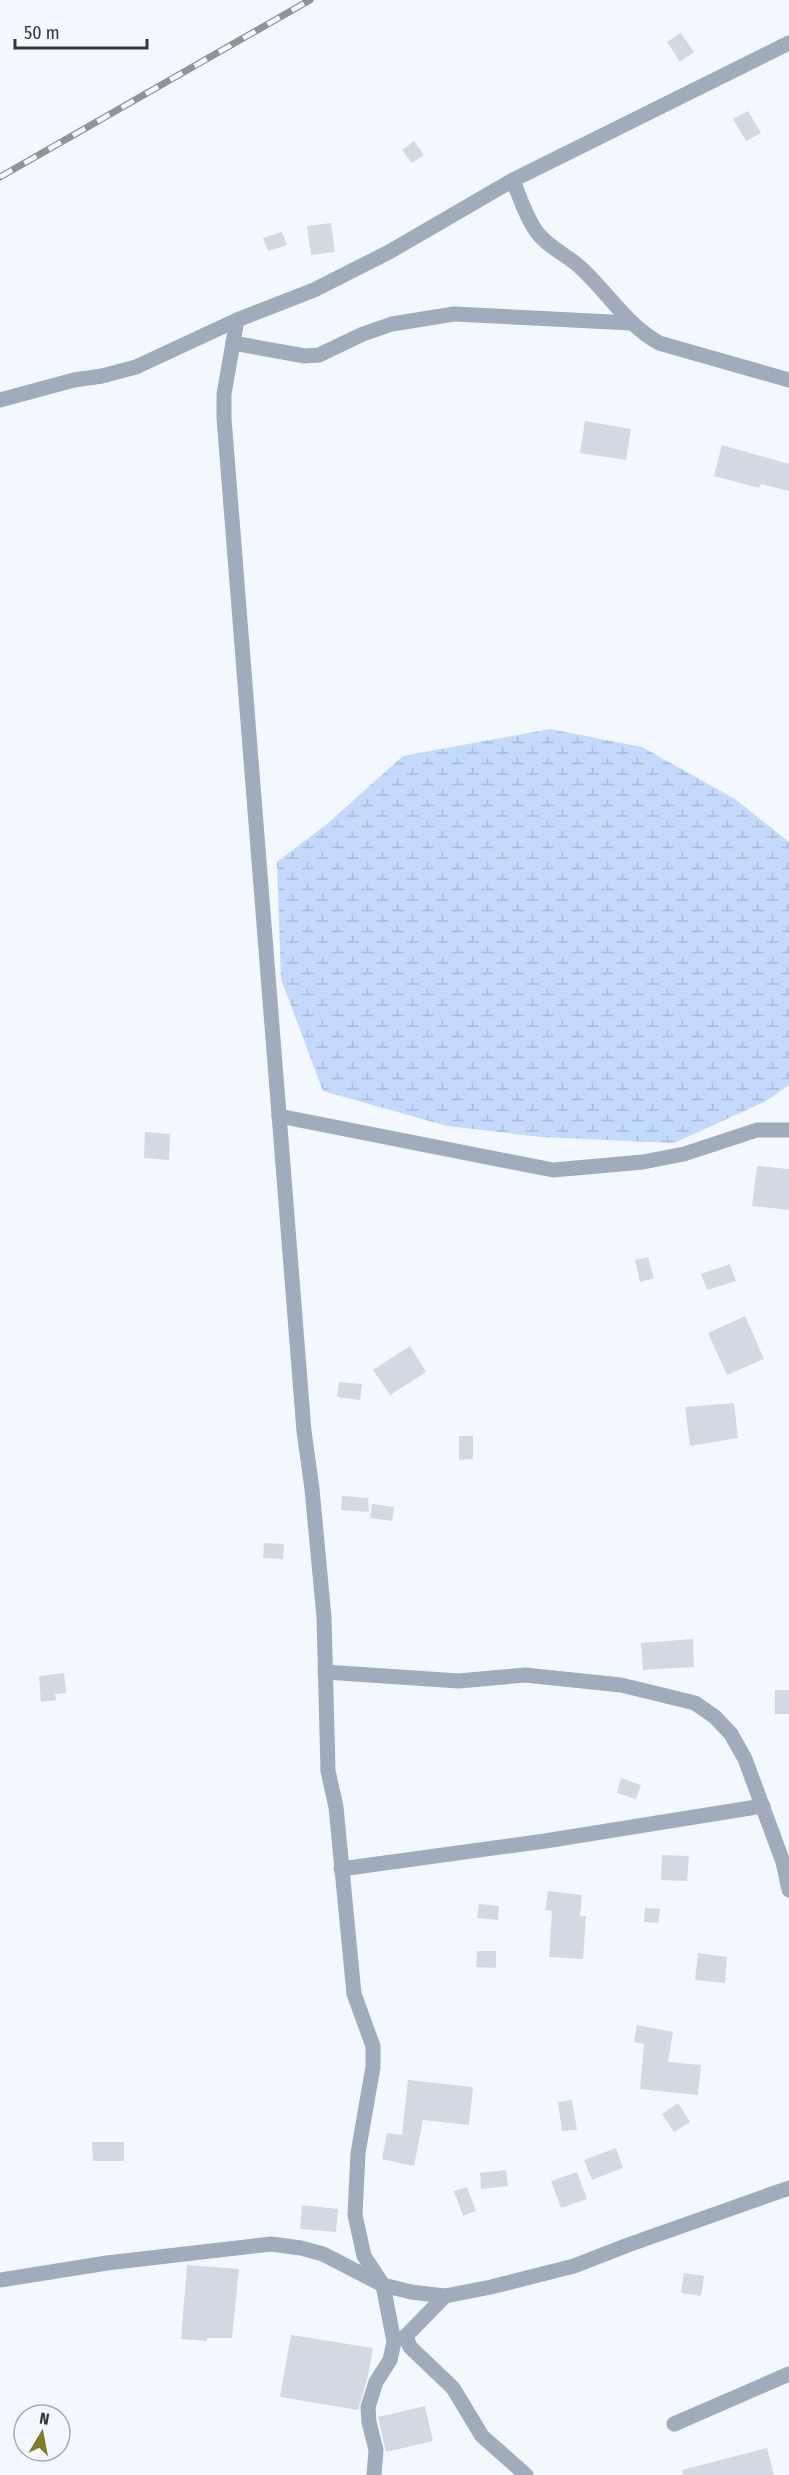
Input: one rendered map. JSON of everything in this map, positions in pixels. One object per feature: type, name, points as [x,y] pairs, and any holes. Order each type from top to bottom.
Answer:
[{"type":"street","points":[[0,400],[74,380],[102,376],[136,367],[237,320],[333,281],[389,252],[513,180],[789,43]]},
{"type":"street","points":[[513,180],[526,215],[537,232],[558,252],[580,266],[608,294],[631,323],[658,343],[789,380]]},
{"type":"street","points":[[233,343],[305,356],[319,355],[363,334],[392,324],[454,314],[631,323]]},
{"type":"street","points":[[237,320],[224,394],[224,418],[304,1431],[324,1617],[326,1750],[336,1808],[354,1994],[373,2046],[373,2067],[358,2153],[355,2215],[363,2256],[383,2285],[400,2339],[453,2388],[482,2436],[526,2475]]},
{"type":"street","points":[[279,1116],[553,1170],[643,1162],[684,1154],[757,1130],[789,1130]]},
{"type":"street","points":[[325,1672],[459,1681],[525,1675],[621,1685],[695,1702],[715,1717],[731,1734],[745,1759],[783,1862],[789,1890]]},
{"type":"street","points":[[341,1869],[545,1841],[763,1806]]},
{"type":"street","points":[[0,2280],[107,2263],[271,2244],[323,2254],[383,2285],[411,2292],[445,2296],[491,2288],[574,2266],[789,2188]]},
{"type":"street","points":[[374,2475],[376,2450],[368,2407],[376,2382],[400,2339],[445,2296]]},
{"type":"street","points":[[674,2424],[789,2374]]},
{"type":"green space","points":[[550,729],[642,747],[735,799],[789,842],[789,1085],[766,1101],[674,1143],[541,1137],[447,1126],[323,1091],[281,979],[277,862],[327,824],[403,756]]},
{"type":"building","points":[[681,33],[694,52],[680,62],[667,42]]},
{"type":"building","points":[[748,111],[761,133],[746,141],[733,119]]},
{"type":"building","points":[[414,141],[424,155],[412,163],[402,150]]},
{"type":"building","points":[[331,223],[335,252],[311,255],[307,226]]},
{"type":"building","points":[[282,232],[287,245],[268,251],[263,238]]},
{"type":"building","points":[[585,421],[631,429],[626,460],[580,453]]},
{"type":"building","points":[[722,445],[789,464],[789,491],[761,484],[759,488],[714,476]]},
{"type":"building","points":[[145,1132],[170,1134],[169,1160],[144,1158]]},
{"type":"building","points":[[757,1166],[789,1169],[789,1210],[752,1206]]},
{"type":"building","points":[[648,1257],[654,1278],[640,1282],[635,1260]]},
{"type":"building","points":[[730,1264],[736,1281],[707,1290],[701,1274]]},
{"type":"building","points":[[745,1316],[764,1359],[727,1375],[708,1333]]},
{"type":"building","points":[[410,1346],[426,1372],[390,1395],[373,1370]]},
{"type":"building","points":[[339,1382],[362,1384],[360,1400],[337,1397]]},
{"type":"building","points":[[734,1403],[738,1438],[690,1446],[685,1407]]},
{"type":"building","points":[[459,1436],[473,1436],[473,1459],[459,1460]]},
{"type":"building","points":[[342,1496],[368,1498],[369,1512],[341,1510]]},
{"type":"building","points":[[372,1504],[394,1507],[392,1521],[370,1518]]},
{"type":"building","points":[[264,1543],[284,1544],[283,1559],[263,1558]]},
{"type":"building","points":[[693,1639],[694,1667],[643,1670],[641,1643]]},
{"type":"building","points":[[64,1673],[66,1693],[55,1694],[56,1700],[41,1702],[39,1676]]},
{"type":"building","points":[[775,1690],[789,1690],[789,1714],[775,1714]]},
{"type":"building","points":[[621,1778],[641,1785],[636,1799],[617,1793]]},
{"type":"building","points":[[662,1855],[689,1856],[687,1881],[661,1880]]},
{"type":"building","points":[[548,1891],[582,1895],[580,1916],[586,1916],[583,1959],[549,1957],[552,1911],[545,1910]]},
{"type":"building","points":[[479,1904],[499,1906],[498,1920],[477,1918]]},
{"type":"building","points":[[645,1908],[660,1909],[658,1923],[644,1922]]},
{"type":"building","points":[[477,1951],[496,1951],[496,1968],[476,1967]]},
{"type":"building","points":[[698,1953],[727,1957],[725,1983],[695,1980]]},
{"type":"building","points":[[637,2025],[673,2032],[668,2062],[701,2065],[698,2095],[640,2089],[644,2044],[634,2042]]},
{"type":"building","points":[[408,2080],[473,2087],[469,2125],[423,2120],[414,2166],[382,2159],[387,2133],[402,2135]]},
{"type":"building","points":[[572,2100],[577,2130],[562,2131],[558,2102]]},
{"type":"building","points":[[678,2103],[690,2122],[674,2132],[662,2114]]},
{"type":"building","points":[[92,2142],[124,2142],[124,2161],[93,2161]]},
{"type":"building","points":[[616,2148],[623,2168],[592,2180],[584,2160]]},
{"type":"building","points":[[506,2170],[508,2186],[481,2189],[480,2173]]},
{"type":"building","points":[[577,2172],[587,2199],[561,2208],[551,2181]]},
{"type":"building","points":[[467,2187],[476,2211],[463,2216],[454,2191]]},
{"type":"building","points":[[302,2205],[338,2209],[336,2232],[300,2229]]},
{"type":"building","points":[[187,2265],[239,2269],[232,2338],[207,2338],[207,2341],[181,2339]]},
{"type":"building","points":[[684,2273],[704,2276],[701,2296],[681,2293]]},
{"type":"building","points":[[291,2335],[373,2348],[358,2410],[280,2397]]},
{"type":"building","points":[[425,2406],[433,2441],[386,2452],[378,2417]]},
{"type":"building","points":[[767,2448],[774,2475],[683,2475],[682,2470]]},
{"type":"railway","points":[[0,177],[310,0]]}]
